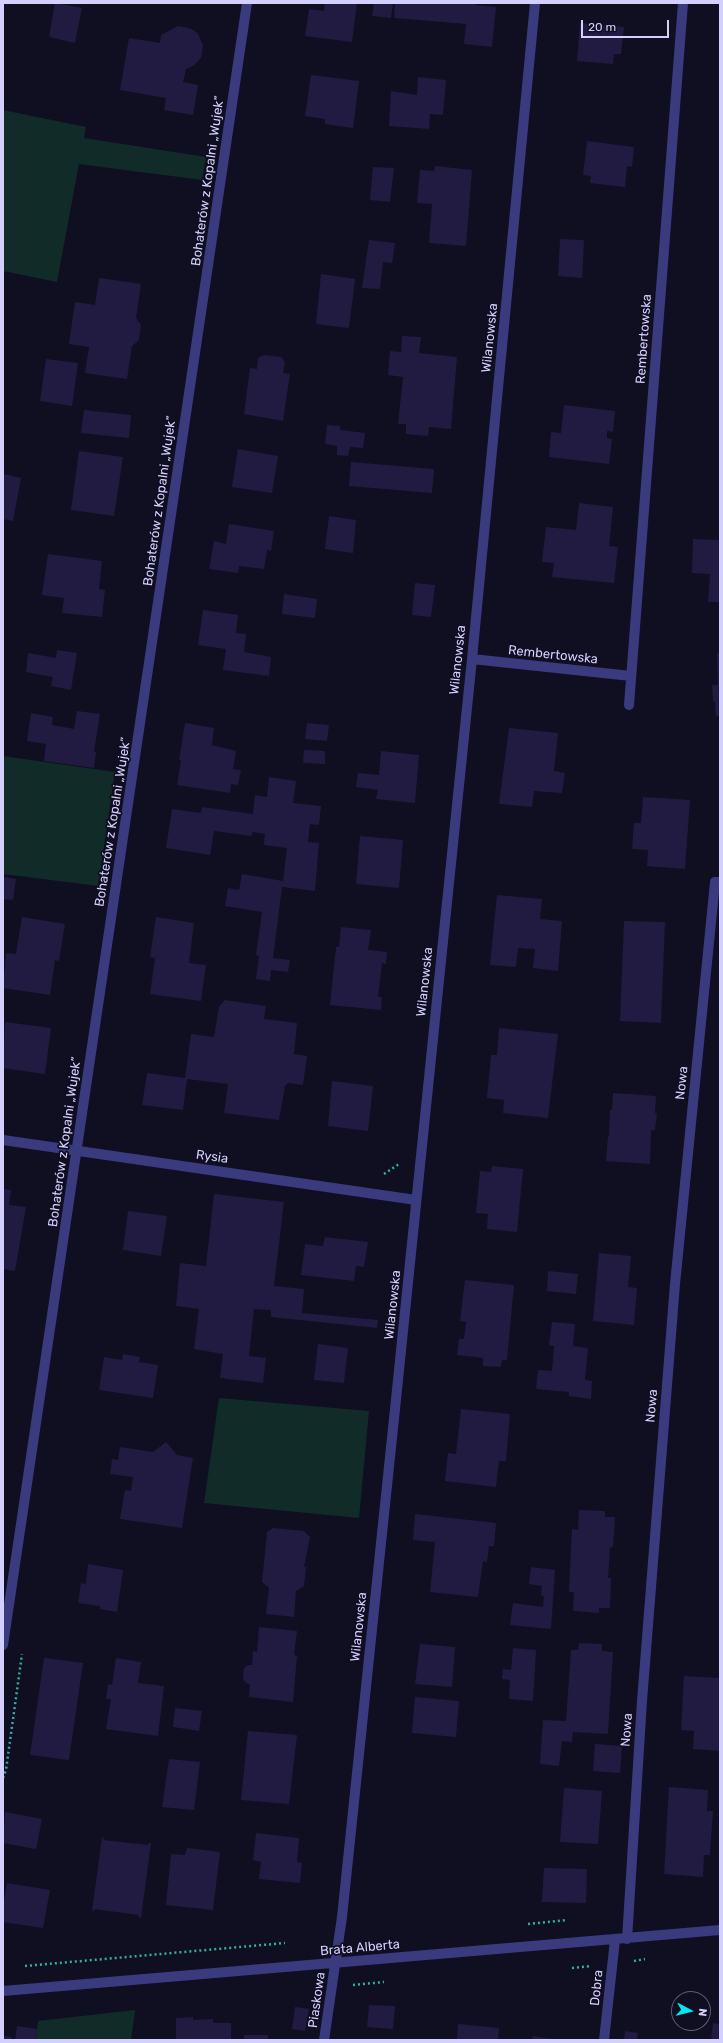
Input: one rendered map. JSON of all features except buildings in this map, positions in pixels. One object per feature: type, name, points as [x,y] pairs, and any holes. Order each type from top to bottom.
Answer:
[{"type":"street","name":"Bohaterów z Kopalni „Wujek”","points":[[3,1645],[247,3]]},
{"type":"street","name":"Wilanowska","points":[[336,1964],[343,1909],[472,659],[535,3]]},
{"type":"street","name":"Rembertowska","points":[[629,705],[683,3]]},
{"type":"street","name":"Rembertowska","points":[[472,659],[631,676]]},
{"type":"street","name":"Nowa","points":[[627,1939],[642,1701],[675,1284],[715,882],[720,882]]},
{"type":"street","name":"Rysia","points":[[3,1140],[416,1200]]},
{"type":"street","name":"Brata Alberta","points":[[3,1991],[336,1964],[720,1930]]},
{"type":"street","name":"Dobra","points":[[604,2040],[615,1940]]},
{"type":"street","name":"Piaskowa","points":[[324,2040],[336,1964]]},
{"type":"path","points":[[19,1967],[286,1943]]},
{"type":"green space","points":[[3,110],[86,127],[84,138],[206,157],[202,180],[79,164],[57,282],[3,271]]},
{"type":"green space","points":[[3,756],[115,772],[98,886],[3,874]]},
{"type":"green space","points":[[219,1398],[369,1411],[359,1518],[204,1503]]},
{"type":"green space","points":[[135,2010],[131,2040],[36,2040],[38,2021]]}]
